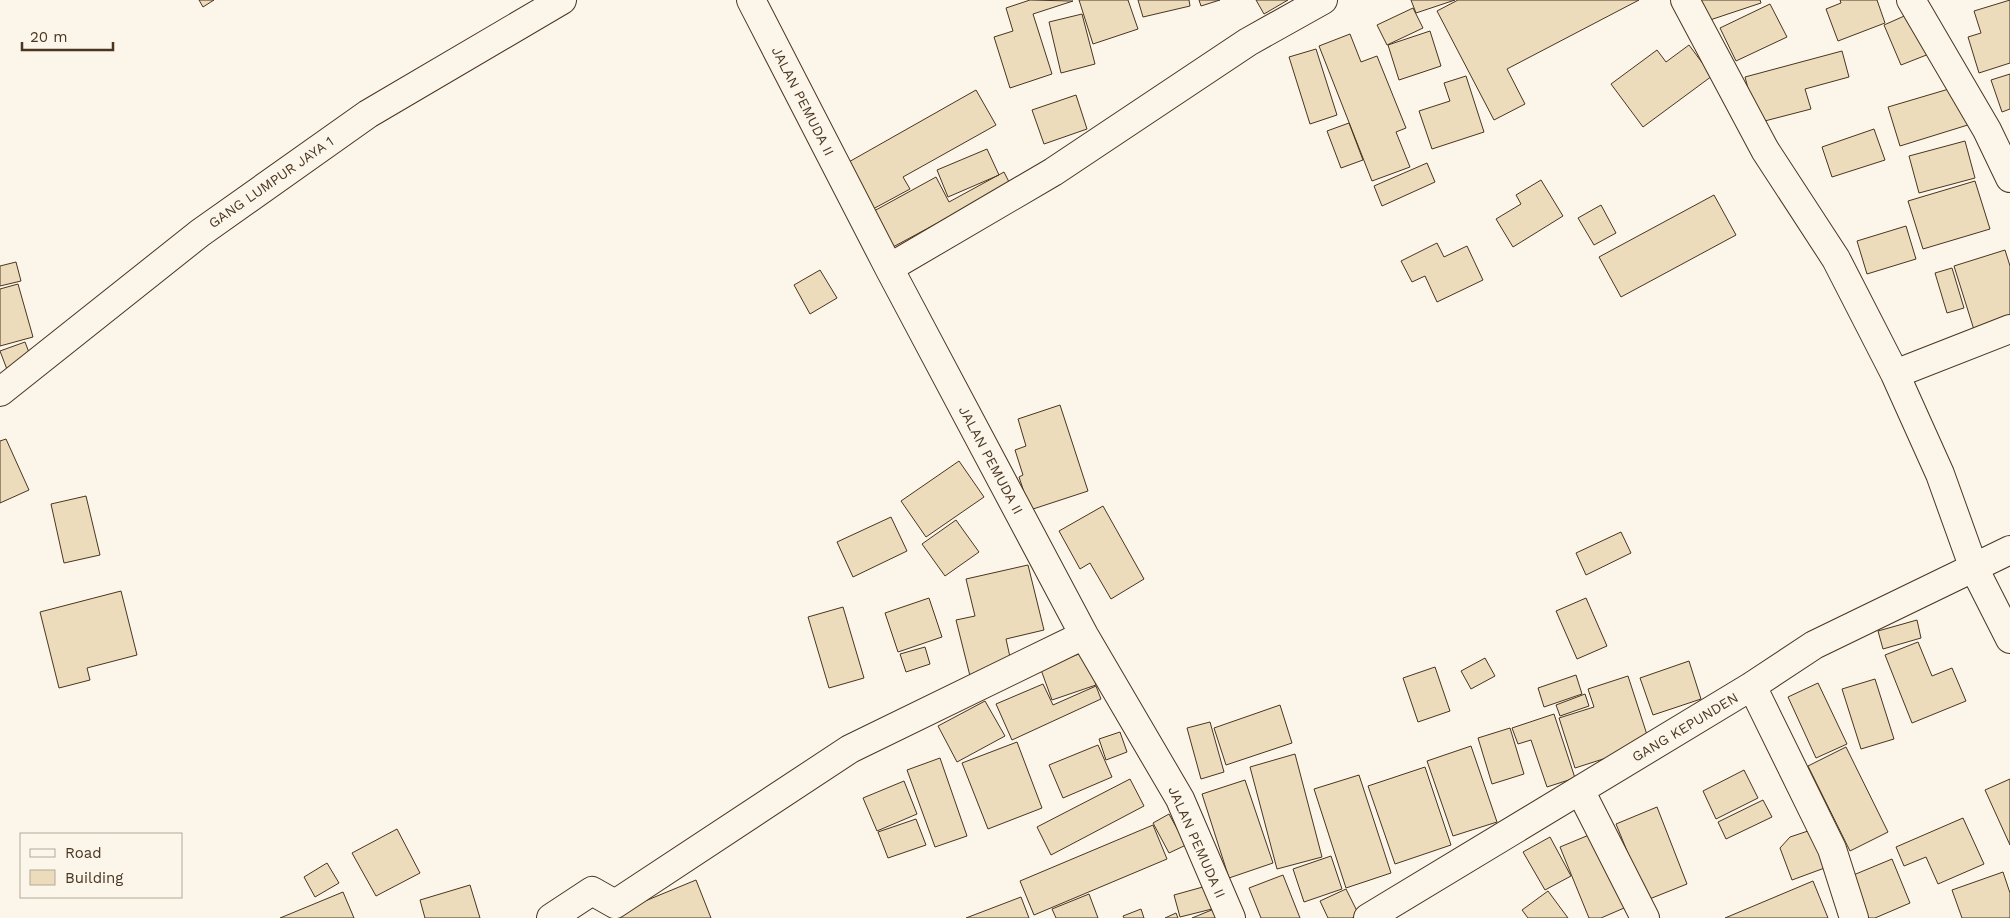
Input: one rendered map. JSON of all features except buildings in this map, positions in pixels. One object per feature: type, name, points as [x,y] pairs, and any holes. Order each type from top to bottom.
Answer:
[{"type":"street","name":"GANG LUMPUR JAYA 1","points":[[0,392],[200,233],[368,114],[562,0]]},
{"type":"street","name":"JALAN PEMUDA II","points":[[751,0],[889,268],[1084,635],[1180,799],[1231,918]]},
{"type":"street","points":[[889,268],[1053,172],[1248,42],[1323,0]]},
{"type":"street","points":[[1685,0],[1765,150],[1836,259],[1895,374],[1940,474],[1973,566],[2010,639]]},
{"type":"street","points":[[1910,0],[1987,130],[2010,178]]},
{"type":"street","points":[[1895,374],[2010,329]]},
{"type":"street","name":"GANG KEPUNDEN","points":[[1368,918],[1752,686],[1814,645],[1973,566],[2010,550]]},
{"type":"street","points":[[551,918],[592,891],[615,904],[850,749],[1084,635]]},
{"type":"street","points":[[1752,686],[1832,849],[1854,918]]},
{"type":"street","points":[[1580,790],[1646,918]]}]
